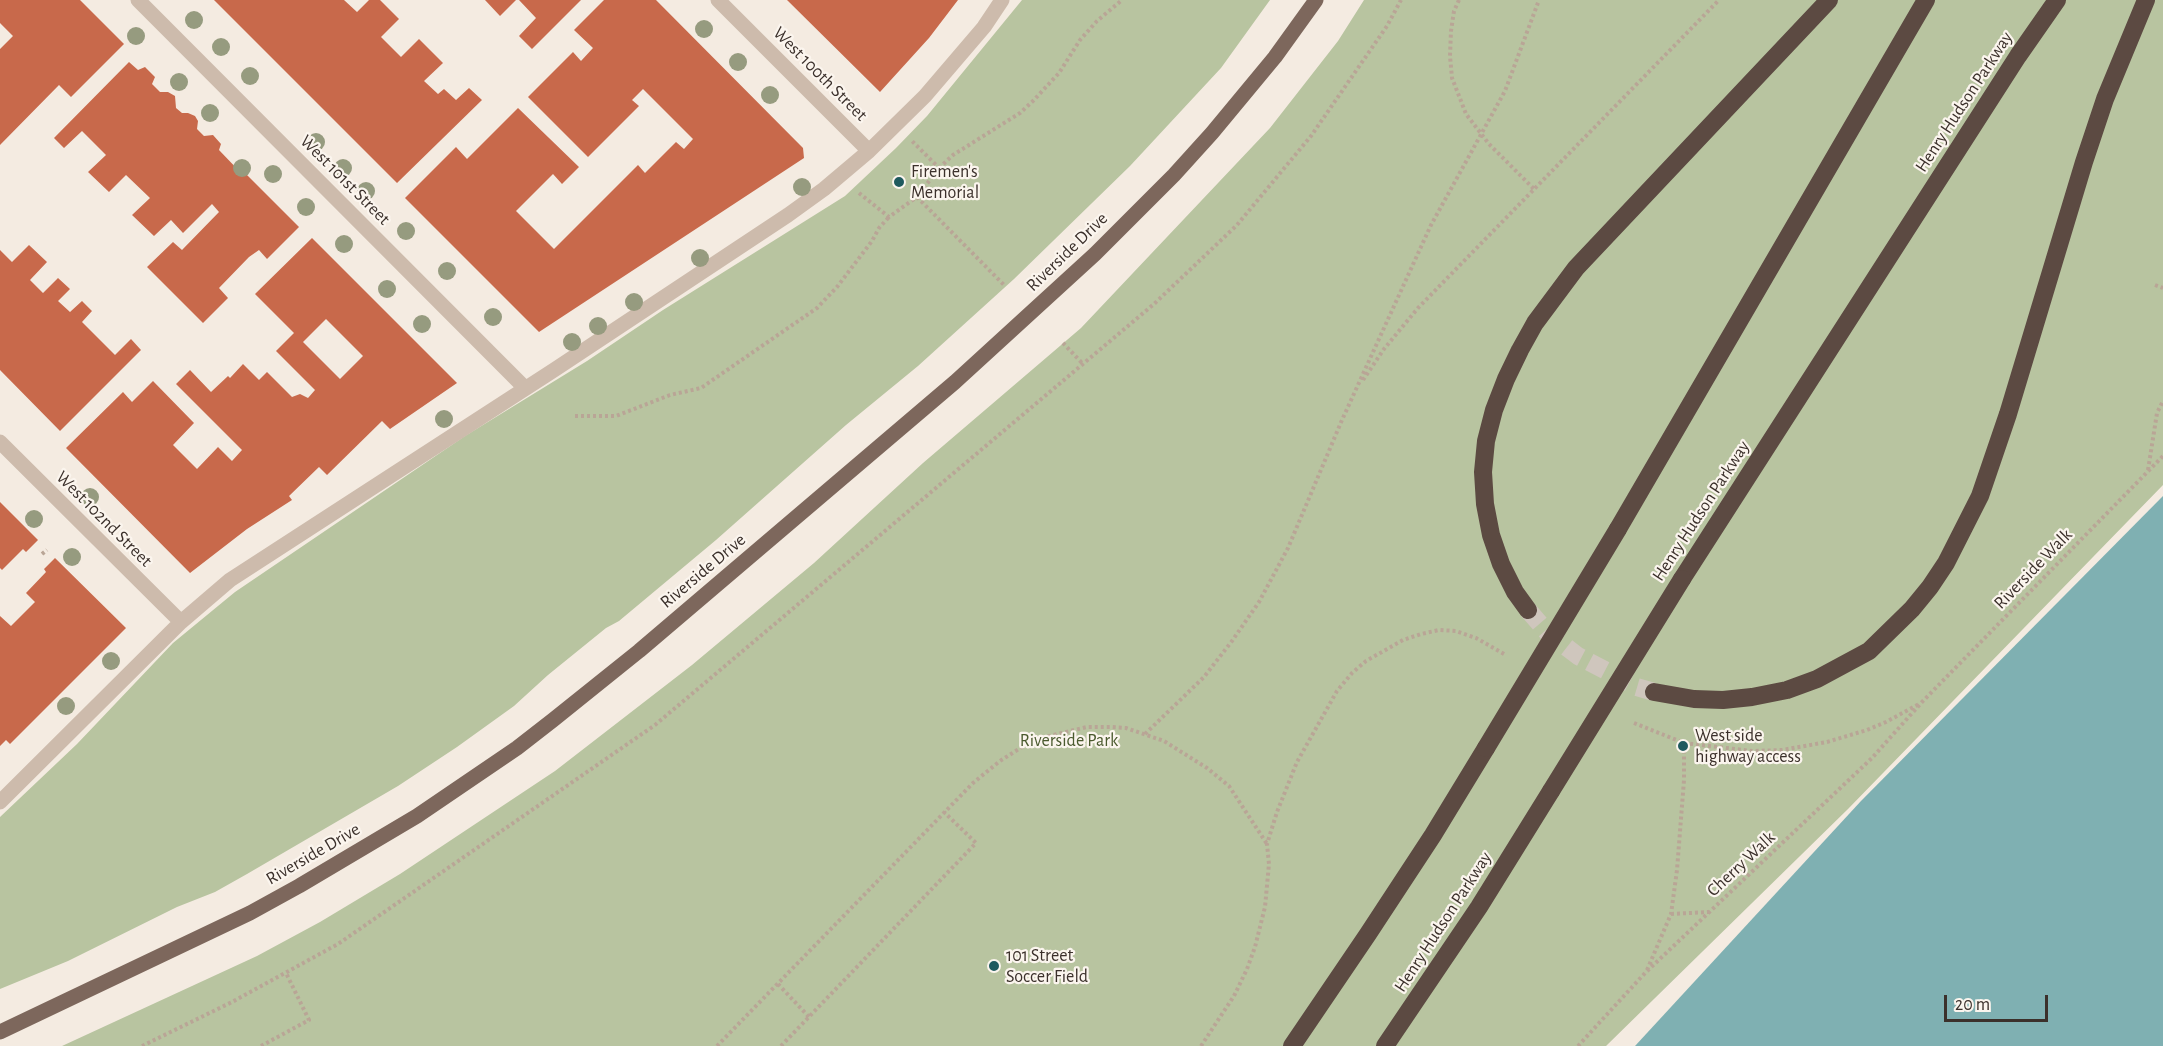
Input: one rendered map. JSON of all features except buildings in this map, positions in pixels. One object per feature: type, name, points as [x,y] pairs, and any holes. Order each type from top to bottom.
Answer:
[{"type":"highway","points":[[1528,610],[1515,592],[1502,564],[1491,535],[1485,504],[1483,472],[1486,441],[1494,410],[1510,369],[1535,324],[1576,268],[1829,0]]},
{"type":"highway","points":[[1292,1046],[1375,924],[1486,748],[1618,529],[1926,0]]},
{"type":"highway","name":"Henry Hudson Parkway","points":[[1385,1046],[1479,907],[1682,579],[2012,66],[2057,0]]},
{"type":"highway","points":[[1654,692],[1694,699],[1723,700],[1787,690],[1817,679],[1869,651],[1912,609],[1930,587],[1951,554],[1980,496],[2008,414],[2087,152],[2105,99],[2146,0]]},
{"type":"main road","name":"Riverside Drive","points":[[2,1032],[250,913],[299,886],[417,816],[517,748],[553,720],[639,651],[946,389],[1095,254],[1174,175],[1238,102],[1275,57],[1316,0]]},
{"type":"street","name":"West 101st Street","points":[[138,0],[525,388]]},
{"type":"street","name":"West 100th Street","points":[[718,0],[869,151]]},
{"type":"street","points":[[0,802],[181,622],[230,580],[788,215],[832,182],[869,151],[925,96],[984,27],[1002,0]]},
{"type":"street","name":"West 102nd Street","points":[[0,442],[181,622]]},
{"type":"path","points":[[575,416],[616,416],[670,394],[701,388],[817,308],[837,287],[872,241],[879,228],[917,197],[939,168],[953,155],[1020,113],[1033,101],[1059,73],[1080,40],[1097,21],[1122,0]]},
{"type":"path","points":[[142,1046],[232,1002],[338,944],[655,724],[1154,304],[1237,225],[1311,136],[1387,26],[1401,0]]},
{"type":"path","points":[[1459,0],[1454,10],[1451,31],[1452,78],[1466,114],[1502,158],[1535,190]]},
{"type":"path","points":[[1145,734],[1204,677],[1232,641],[1259,602],[1288,548],[1341,420],[1431,225],[1504,91],[1539,0]]},
{"type":"path","points":[[1356,391],[1384,349],[1418,308],[1719,0]]},
{"type":"path","points":[[907,137],[939,168]]},
{"type":"path","points":[[854,188],[889,218]]},
{"type":"path","points":[[917,197],[1005,286]]},
{"type":"path","points":[[2155,285],[2163,288]]},
{"type":"path","points":[[1063,343],[1083,363]]},
{"type":"path","points":[[2148,471],[2157,413],[2163,401]]},
{"type":"path","name":"Riverside Walk","points":[[1922,702],[2163,456]]},
{"type":"path","points":[[42,554],[47,550]]},
{"type":"path","points":[[1201,1046],[1234,996],[1255,947],[1265,907],[1269,864],[1267,844],[1297,762],[1337,691],[1352,673],[1376,655],[1403,640],[1439,630],[1456,631],[1476,638],[1504,654]]},
{"type":"path","points":[[1634,723],[1684,743],[1752,751],[1801,748],[1867,730],[1922,702]]},
{"type":"path","name":"Cherry Walk","points":[[1578,1046],[1645,974],[1872,758],[1922,702]]},
{"type":"path","points":[[717,1046],[973,783],[1000,760],[1045,737],[1087,726],[1126,728],[1164,741],[1185,753],[1229,786],[1267,844]]},
{"type":"path","points":[[1645,974],[1671,914],[1684,780],[1684,743]]},
{"type":"path","points":[[781,1046],[976,843],[944,812]]},
{"type":"path","points":[[1671,914],[1710,912]]},
{"type":"path","points":[[261,1046],[309,1020],[286,973]]},
{"type":"path","points":[[778,984],[809,1017]]},
{"type":"green space","points":[[1022,0],[1270,0],[1221,68],[1130,166],[1014,279],[918,366],[846,425],[716,540],[619,621],[606,628],[548,675],[514,706],[398,786],[215,892],[177,907],[68,961],[0,989],[0,817],[77,744],[173,643],[235,592],[465,436],[845,196],[927,116]]},
{"type":"green space","name":"Riverside Park","points":[[1364,0],[2163,0],[2163,485],[1848,809],[1606,1046],[62,1046],[257,956],[320,922],[400,874],[555,771],[692,665],[814,563],[923,463],[1081,328],[1270,128],[1338,41]]},
{"type":"water","points":[[2163,496],[2163,1046],[1635,1046],[1861,801]]},
{"type":"tunnel","points":[[1528,610],[1547,632],[1578,656],[1637,687],[1654,692]]},
{"type":"place","name":"Firemen's Memorial","points":[[899,182]]},
{"type":"place","name":"West side highway access","points":[[1683,746]]},
{"type":"place","name":"101 Street Soccer Field","points":[[994,966]]}]
